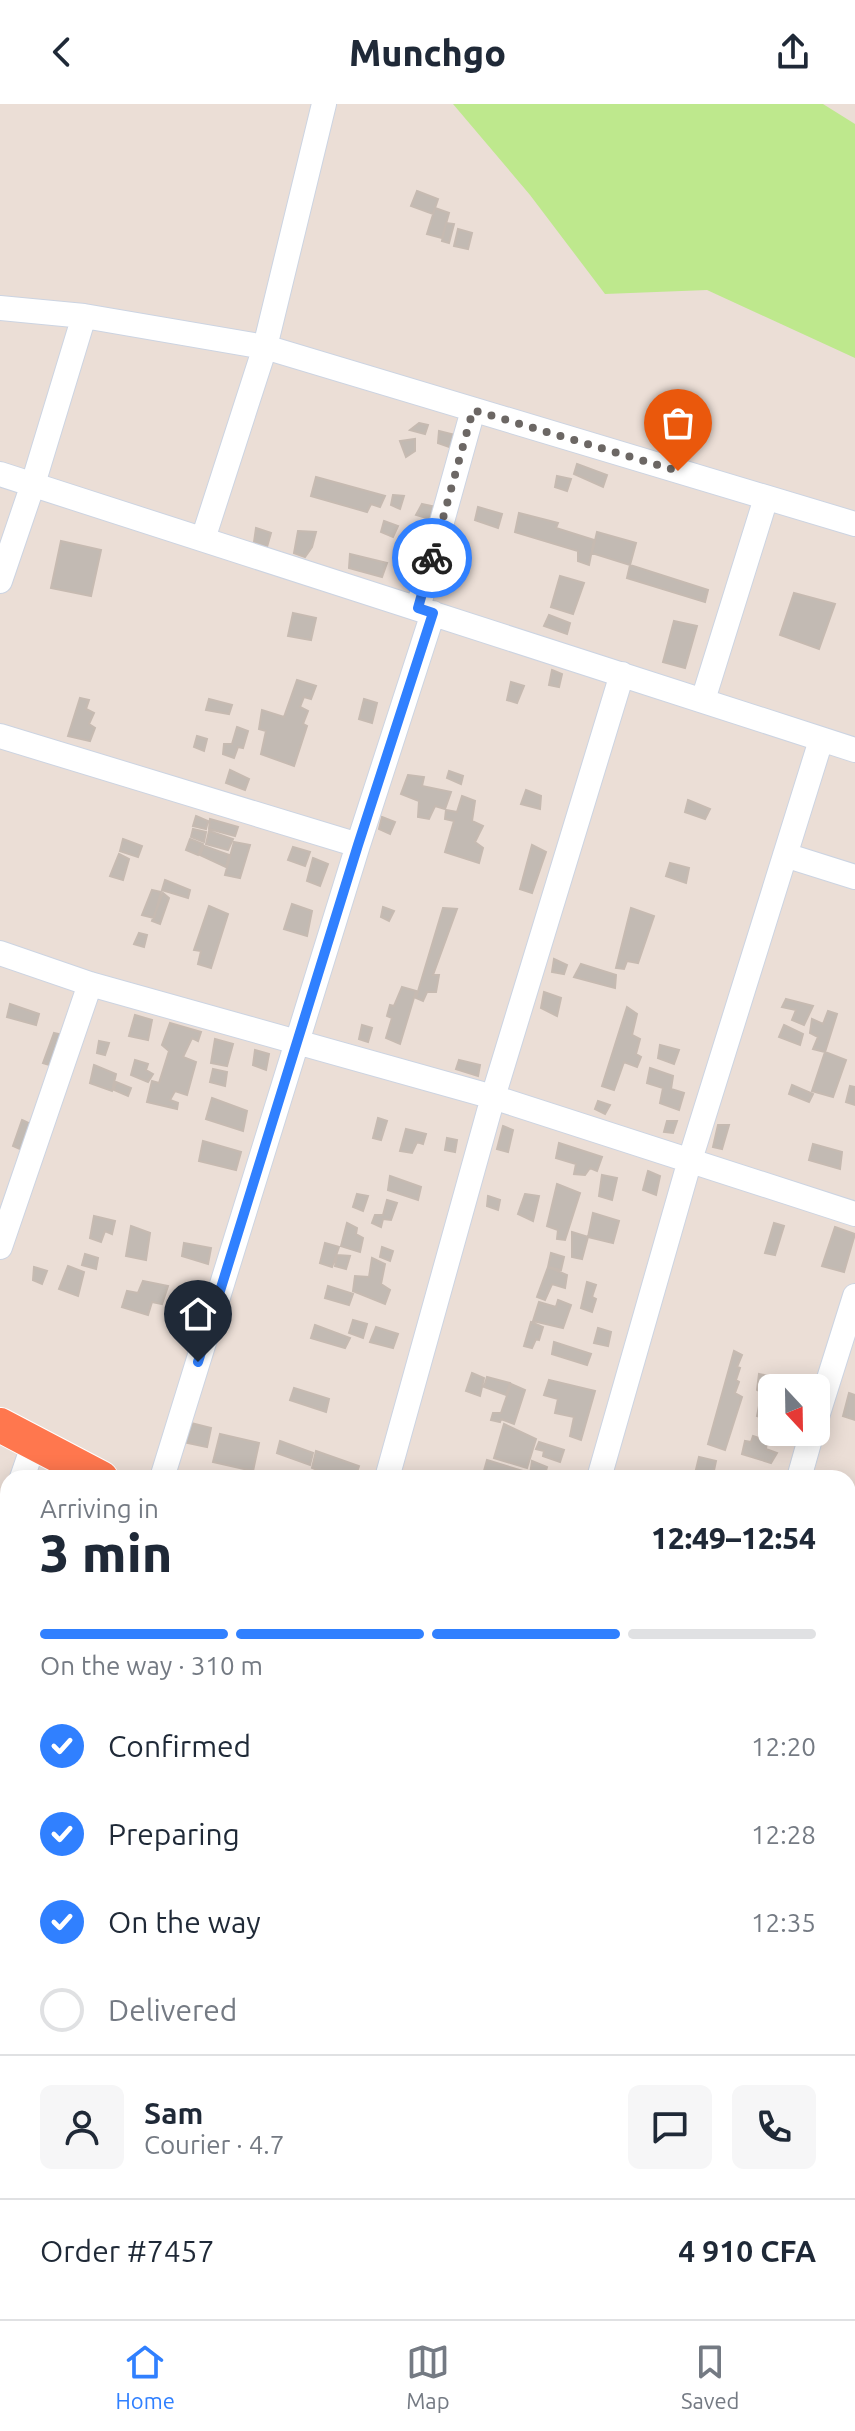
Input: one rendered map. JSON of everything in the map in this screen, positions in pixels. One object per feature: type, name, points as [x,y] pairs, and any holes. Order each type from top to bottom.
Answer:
[{"type":"highway","points":[[0,1425],[86,1470]]},
{"type":"street","points":[[203,539],[265,347],[324,104]]},
{"type":"street","points":[[0,308],[84,316],[265,347],[855,524]]},
{"type":"street","points":[[0,581],[84,316]]},
{"type":"street","points":[[164,1470],[358,845],[426,610],[473,410]]},
{"type":"street","points":[[0,474],[855,750]]},
{"type":"street","points":[[703,700],[766,498]]},
{"type":"street","points":[[389,1470],[493,1097],[622,674]]},
{"type":"street","points":[[0,736],[358,845]]},
{"type":"street","points":[[601,1470],[690,1160],[821,740]]},
{"type":"street","points":[[785,855],[855,877]]},
{"type":"street","points":[[0,953],[90,984],[493,1097],[855,1214]]},
{"type":"street","points":[[0,1247],[6,1211],[90,984]]},
{"type":"street","points":[[830,1375],[855,1296]]},
{"type":"street","points":[[25,1470],[34,1443]]},
{"type":"street","points":[[801,1470],[808,1446]]},
{"type":"green space","points":[[453,104],[823,104],[855,124],[855,358],[707,290],[605,294],[530,195]]},
{"type":"building","points":[[417,191],[438,199],[433,214],[411,206]]},
{"type":"building","points":[[435,208],[449,213],[442,238],[427,234]]},
{"type":"building","points":[[446,223],[454,224],[449,243],[442,241]]},
{"type":"building","points":[[458,229],[472,233],[468,249],[454,246]]},
{"type":"building","points":[[419,423],[428,425],[425,434],[410,430]]},
{"type":"building","points":[[439,431],[455,435],[452,448],[438,443]]},
{"type":"building","points":[[415,439],[415,451],[406,457],[400,441]]},
{"type":"building","points":[[577,464],[607,475],[603,487],[574,474]]},
{"type":"building","points":[[557,476],[571,479],[567,491],[555,487]]},
{"type":"building","points":[[316,477],[385,496],[380,507],[371,504],[367,512],[311,496]]},
{"type":"building","points":[[393,495],[404,496],[400,509],[391,505]]},
{"type":"building","points":[[422,504],[436,507],[430,519],[416,515]]},
{"type":"building","points":[[478,507],[502,514],[498,528],[475,520]]},
{"type":"building","points":[[519,513],[558,523],[556,528],[594,540],[589,565],[578,561],[578,551],[515,532]]},
{"type":"building","points":[[384,521],[398,526],[393,537],[381,532]]},
{"type":"building","points":[[256,528],[271,533],[267,547],[254,542]]},
{"type":"building","points":[[298,531],[316,532],[305,557],[294,553]]},
{"type":"building","points":[[597,532],[636,543],[630,565],[592,553]]},
{"type":"building","points":[[61,541],[101,550],[91,596],[51,588]]},
{"type":"building","points":[[409,551],[420,553],[418,566],[407,562]]},
{"type":"building","points":[[350,554],[387,563],[382,577],[349,568]]},
{"type":"building","points":[[630,565],[708,590],[705,602],[627,578]]},
{"type":"building","points":[[560,576],[584,583],[573,614],[551,607]]},
{"type":"building","points":[[794,593],[835,604],[819,649],[780,635]]},
{"type":"building","points":[[293,613],[316,618],[311,640],[288,636]]},
{"type":"building","points":[[549,615],[570,623],[567,634],[544,626]]},
{"type":"building","points":[[674,621],[697,626],[685,668],[663,662]]},
{"type":"building","points":[[552,670],[562,674],[559,687],[549,685]]},
{"type":"building","points":[[297,680],[316,686],[311,699],[304,697],[300,707],[308,711],[303,724],[307,726],[294,766],[261,754],[266,731],[259,729],[262,710],[284,717]]},
{"type":"building","points":[[511,682],[524,686],[517,703],[507,700]]},
{"type":"building","points":[[80,698],[89,700],[86,709],[94,713],[89,724],[95,728],[90,741],[68,736]]},
{"type":"building","points":[[209,699],[232,705],[229,714],[206,710]]},
{"type":"building","points":[[364,699],[377,703],[372,723],[359,719]]},
{"type":"building","points":[[237,727],[248,731],[243,748],[238,747],[234,758],[223,754],[224,744],[232,744]]},
{"type":"building","points":[[197,736],[207,739],[204,751],[194,747]]},
{"type":"building","points":[[230,770],[249,779],[245,790],[226,783]]},
{"type":"building","points":[[449,771],[463,776],[461,784],[447,778]]},
{"type":"building","points":[[408,775],[424,777],[422,786],[451,792],[445,809],[435,806],[429,819],[418,817],[419,801],[401,794]]},
{"type":"building","points":[[526,790],[541,796],[540,809],[521,804]]},
{"type":"building","points":[[462,796],[475,801],[472,821],[483,826],[475,842],[483,848],[479,863],[445,852],[454,821],[445,819],[446,810],[457,812]]},
{"type":"building","points":[[688,800],[710,809],[705,819],[685,812]]},
{"type":"building","points":[[196,816],[208,821],[206,829],[193,826]]},
{"type":"building","points":[[382,817],[395,822],[390,834],[379,829]]},
{"type":"building","points":[[210,819],[238,827],[235,836],[209,829]]},
{"type":"building","points":[[193,829],[206,832],[204,842],[191,837]]},
{"type":"building","points":[[209,831],[233,839],[228,850],[206,844]]},
{"type":"building","points":[[123,839],[142,846],[138,857],[120,851]]},
{"type":"building","points":[[190,839],[203,844],[198,855],[186,850]]},
{"type":"building","points":[[234,842],[250,845],[240,878],[225,875]]},
{"type":"building","points":[[532,845],[546,852],[532,893],[520,889]]},
{"type":"building","points":[[204,846],[229,855],[226,867],[200,855]]},
{"type":"building","points":[[293,847],[310,852],[305,866],[288,860]]},
{"type":"building","points":[[119,854],[129,859],[123,880],[110,876]]},
{"type":"building","points":[[313,858],[328,864],[320,886],[307,881]]},
{"type":"building","points":[[670,863],[689,868],[686,883],[666,876]]},
{"type":"building","points":[[165,880],[190,890],[188,898],[162,890]]},
{"type":"building","points":[[152,890],[161,892],[154,918],[142,915]]},
{"type":"building","points":[[163,893],[169,898],[160,924],[152,921]]},
{"type":"building","points":[[292,904],[312,911],[307,936],[284,929]]},
{"type":"building","points":[[209,906],[228,914],[211,968],[198,964],[201,951],[194,950]]},
{"type":"building","points":[[383,907],[394,911],[389,921],[381,917]]},
{"type":"building","points":[[443,908],[457,909],[433,975],[439,975],[436,992],[427,992],[423,1001],[416,998]]},
{"type":"building","points":[[631,908],[654,916],[638,963],[627,961],[624,969],[616,968]]},
{"type":"building","points":[[139,933],[147,935],[144,947],[134,944]]},
{"type":"building","points":[[554,959],[567,965],[564,974],[552,972]]},
{"type":"building","points":[[581,964],[616,975],[615,988],[574,977]]},
{"type":"building","points":[[402,987],[416,991],[400,1044],[386,1038],[392,1018],[387,1016],[390,1005],[394,1006]]},
{"type":"building","points":[[544,992],[561,998],[557,1016],[541,1008]]},
{"type":"building","points":[[786,999],[813,1006],[804,1025],[792,1020],[796,1010],[782,1007]]},
{"type":"building","points":[[10,1004],[39,1014],[36,1025],[7,1017]]},
{"type":"building","points":[[627,1007],[637,1014],[632,1035],[640,1039],[636,1054],[641,1057],[637,1067],[624,1062],[614,1090],[602,1086]]},
{"type":"building","points":[[828,1011],[837,1014],[825,1052],[813,1049],[818,1037],[810,1033],[812,1019],[823,1024]]},
{"type":"building","points":[[135,1015],[152,1020],[148,1040],[129,1036]]},
{"type":"building","points":[[170,1023],[201,1032],[198,1041],[192,1038],[183,1057],[196,1062],[187,1095],[175,1091],[170,1100],[178,1103],[177,1109],[147,1102],[152,1081],[159,1083],[169,1051],[162,1045]]},
{"type":"building","points":[[362,1025],[372,1028],[368,1042],[359,1039]]},
{"type":"building","points":[[784,1025],[803,1034],[800,1045],[779,1037]]},
{"type":"building","points":[[54,1033],[63,1035],[53,1066],[43,1063]]},
{"type":"building","points":[[215,1039],[233,1044],[227,1066],[211,1063]]},
{"type":"building","points":[[99,1041],[109,1043],[105,1055],[97,1053]]},
{"type":"building","points":[[660,1045],[679,1050],[674,1064],[658,1058]]},
{"type":"building","points":[[255,1050],[269,1054],[266,1070],[253,1065]]},
{"type":"building","points":[[825,1052],[846,1060],[833,1097],[812,1091]]},
{"type":"building","points":[[135,1060],[148,1064],[146,1070],[153,1074],[148,1082],[131,1075]]},
{"type":"building","points":[[459,1060],[480,1065],[478,1076],[456,1069]]},
{"type":"building","points":[[94,1065],[116,1074],[112,1091],[90,1083]]},
{"type":"building","points":[[650,1068],[673,1076],[671,1089],[684,1093],[679,1110],[660,1103],[663,1088],[647,1083]]},
{"type":"building","points":[[213,1069],[227,1072],[225,1086],[210,1082]]},
{"type":"building","points":[[116,1082],[131,1088],[128,1096],[114,1090]]},
{"type":"building","points":[[792,1085],[813,1094],[809,1102],[789,1094]]},
{"type":"building","points":[[850,1086],[855,1087],[855,1105],[846,1102]]},
{"type":"building","points":[[212,1098],[247,1111],[243,1131],[206,1119]]},
{"type":"building","points":[[598,1101],[610,1105],[605,1114],[595,1109]]},
{"type":"building","points":[[378,1118],[387,1121],[381,1140],[373,1138]]},
{"type":"building","points":[[22,1120],[33,1125],[27,1152],[13,1146]]},
{"type":"building","points":[[667,1121],[677,1121],[673,1133],[664,1132]]},
{"type":"building","points":[[718,1125],[729,1125],[722,1149],[713,1147]]},
{"type":"building","points":[[503,1126],[513,1130],[508,1152],[497,1149]]},
{"type":"building","points":[[406,1129],[426,1134],[423,1144],[417,1142],[412,1153],[400,1151]]},
{"type":"building","points":[[447,1138],[457,1140],[455,1152],[445,1150]]},
{"type":"building","points":[[203,1141],[241,1152],[236,1170],[199,1161]]},
{"type":"building","points":[[559,1143],[602,1157],[597,1171],[590,1168],[585,1175],[574,1174],[576,1164],[556,1158]]},
{"type":"building","points":[[813,1144],[842,1152],[840,1169],[809,1160]]},
{"type":"building","points":[[648,1171],[660,1176],[656,1195],[643,1190]]},
{"type":"building","points":[[602,1175],[617,1178],[612,1200],[599,1196]]},
{"type":"building","points":[[390,1176],[421,1187],[418,1200],[388,1190]]},
{"type":"building","points":[[557,1184],[580,1193],[565,1240],[557,1239],[558,1230],[547,1226]]},
{"type":"building","points":[[357,1194],[368,1196],[363,1211],[353,1207]]},
{"type":"building","points":[[525,1194],[539,1196],[533,1221],[518,1214]]},
{"type":"building","points":[[488,1196],[500,1200],[498,1210],[487,1206]]},
{"type":"building","points":[[387,1200],[397,1203],[391,1220],[383,1219],[381,1227],[372,1223],[375,1215],[383,1215]]},
{"type":"building","points":[[593,1213],[619,1221],[613,1243],[588,1237]]},
{"type":"building","points":[[94,1216],[115,1221],[112,1234],[105,1231],[101,1242],[90,1238]]},
{"type":"building","points":[[347,1223],[357,1228],[356,1234],[363,1238],[360,1252],[341,1246]]},
{"type":"building","points":[[774,1223],[784,1226],[775,1255],[765,1253]]},
{"type":"building","points":[[131,1226],[150,1233],[146,1260],[126,1256]]},
{"type":"building","points":[[835,1227],[855,1234],[844,1272],[822,1266]]},
{"type":"building","points":[[572,1232],[588,1237],[582,1259],[572,1257]]},
{"type":"building","points":[[184,1243],[211,1248],[208,1264],[182,1256]]},
{"type":"building","points":[[325,1243],[339,1247],[332,1267],[320,1263]]},
{"type":"building","points":[[382,1247],[393,1251],[390,1261],[380,1257]]},
{"type":"building","points":[[551,1253],[564,1257],[561,1270],[548,1267]]},
{"type":"building","points":[[85,1254],[98,1258],[96,1269],[82,1265]]},
{"type":"building","points":[[337,1255],[350,1256],[346,1269],[335,1266]]},
{"type":"building","points":[[372,1258],[385,1264],[381,1284],[390,1290],[385,1304],[353,1291],[355,1276],[369,1277]]},
{"type":"building","points":[[68,1266],[84,1272],[78,1296],[59,1289]]},
{"type":"building","points":[[34,1267],[47,1271],[42,1284],[33,1280]]},
{"type":"building","points":[[548,1267],[567,1275],[565,1288],[552,1284],[545,1300],[537,1297]]},
{"type":"building","points":[[143,1281],[168,1286],[162,1304],[152,1302],[148,1315],[122,1307],[127,1291],[138,1293]]},
{"type":"building","points":[[587,1282],[596,1285],[592,1312],[581,1308]]},
{"type":"building","points":[[328,1286],[353,1294],[349,1305],[325,1298]]},
{"type":"building","points":[[558,1300],[571,1305],[563,1328],[533,1321],[539,1302],[556,1307]]},
{"type":"building","points":[[353,1320],[367,1324],[363,1338],[349,1333]]},
{"type":"building","points":[[531,1322],[543,1327],[539,1340],[536,1339],[532,1348],[524,1346]]},
{"type":"building","points":[[315,1325],[350,1338],[345,1348],[311,1338]]},
{"type":"building","points":[[376,1327],[398,1334],[393,1348],[370,1342]]},
{"type":"building","points":[[598,1328],[611,1332],[608,1346],[594,1343]]},
{"type":"building","points":[[554,1342],[591,1354],[587,1365],[552,1354]]},
{"type":"building","points":[[734,1351],[742,1355],[737,1367],[740,1368],[736,1380],[739,1382],[735,1393],[742,1397],[725,1450],[708,1444]]},
{"type":"building","points":[[472,1373],[484,1378],[480,1396],[466,1391]]},
{"type":"building","points":[[487,1377],[510,1383],[506,1395],[484,1387]]},
{"type":"building","points":[[549,1380],[595,1391],[581,1440],[570,1436],[574,1417],[555,1413],[558,1399],[544,1395]]},
{"type":"building","points":[[511,1384],[525,1390],[514,1424],[501,1419],[500,1422],[491,1420],[493,1413],[501,1413]]},
{"type":"building","points":[[294,1388],[329,1399],[326,1412],[290,1400]]},
{"type":"building","points":[[849,1393],[855,1395],[855,1420],[843,1416]]},
{"type":"building","points":[[187,1422],[211,1428],[207,1447],[183,1442]]},
{"type":"building","points":[[504,1424],[536,1439],[527,1468],[494,1458]]},
{"type":"building","points":[[220,1434],[259,1443],[253,1470],[213,1462]]},
{"type":"building","points":[[753,1436],[758,1438],[758,1446],[766,1446],[766,1449],[777,1453],[771,1463],[742,1454],[745,1441],[751,1442]]},
{"type":"building","points":[[280,1441],[313,1453],[310,1465],[277,1453]]},
{"type":"building","points":[[539,1442],[564,1450],[560,1462],[543,1456],[544,1451],[536,1449]]},
{"type":"building","points":[[316,1451],[359,1466],[358,1470],[312,1468]]},
{"type":"building","points":[[699,1457],[716,1461],[714,1470],[696,1470]]},
{"type":"building","points":[[487,1460],[520,1470],[484,1470]]},
{"type":"building","points":[[532,1461],[547,1467],[546,1470],[531,1470]]},
{"type":"way so far","points":[[432,558],[473,410],[678,471]]},
{"type":"route","points":[[198,1362],[296,1041],[433,613],[418,608],[432,558]]}]
